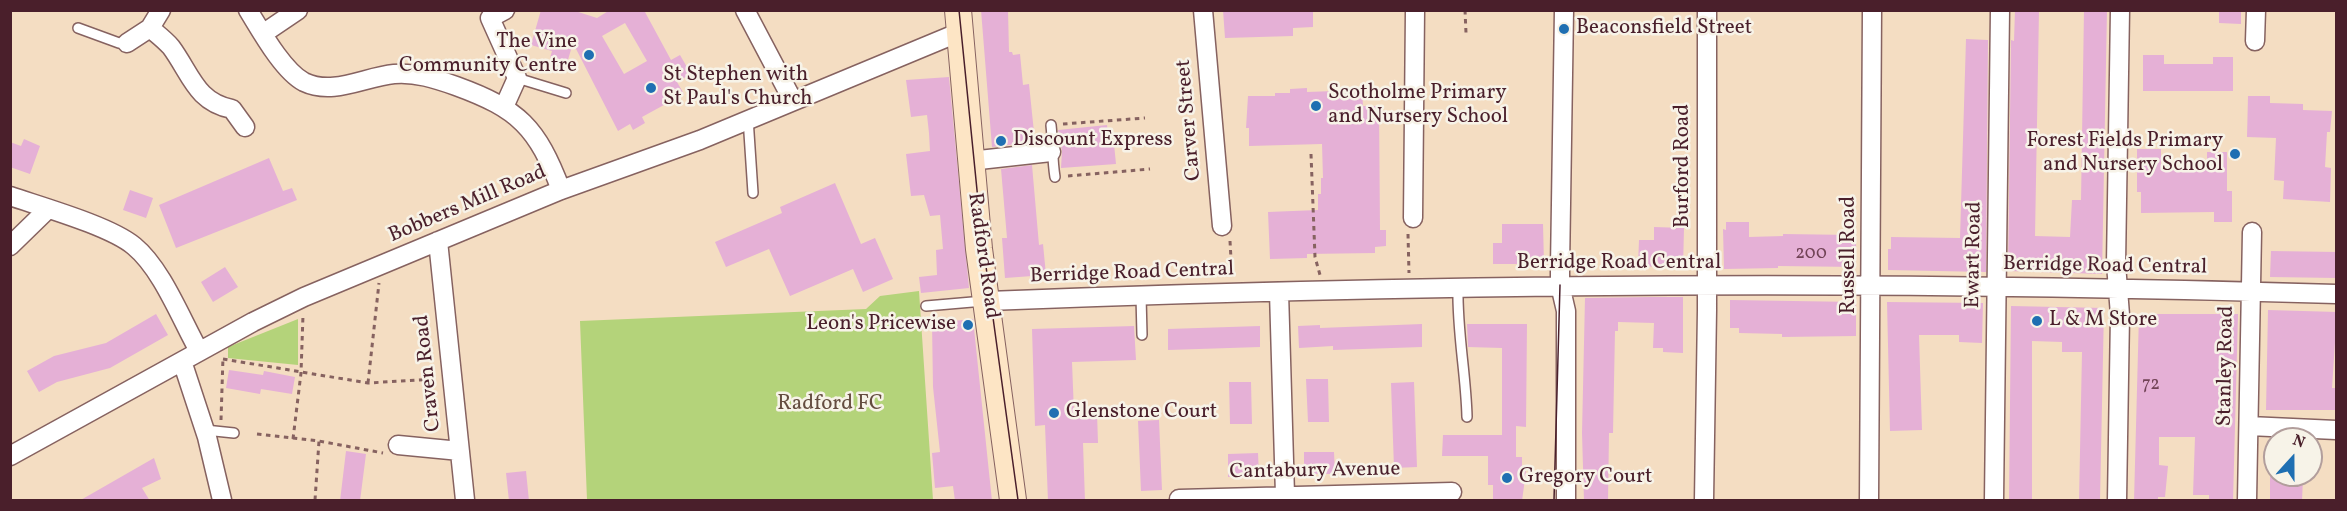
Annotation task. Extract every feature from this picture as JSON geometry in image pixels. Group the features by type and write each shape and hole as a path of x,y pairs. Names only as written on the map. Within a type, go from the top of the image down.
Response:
{"street":[{"path":"128,44 150,28 161,10"},
{"path":"248,10 288,68 302,81 315,86 327,87 393,74 414,74 441,81 504,107 518,117 537,138 561,190"},
{"path":"264,33 298,10"},
{"path":"504,10 490,18 517,78 504,107"},
{"path":"745,10 793,100"},
{"name":"Carver Street","path":"1203,10 1222,226"},
{"path":"1413,218 1415,10"},
{"path":"1564,10 1560,285 1566,311 1566,501"},
{"name":"Burford Road","path":"1704,501 1707,10"},
{"name":"Russell Road","path":"1869,501 1872,10"},
{"name":"Ewart Road","path":"1994,501 2000,10"},
{"path":"2117,501 2120,315 2118,289 2120,10"},
{"path":"2256,10 2256,42"},
{"name":"Bobbers Mill Road","path":"10,456 199,351 304,297 561,190 700,140 793,100 959,21"},
{"name":"Radford Road","path":"959,21 970,161 1013,501"},
{"path":"150,28 169,45 202,96 215,106 232,109 245,127"},
{"path":"970,161 1051,152"},
{"path":"10,196 48,209 134,245 159,276 199,351"},
{"path":"10,246 48,209"},
{"name":"Stanley Road","path":"2247,501 2252,232"},
{"name":"Craven Road","path":"438,242 465,501"},
{"name":"Berridge Road Central","path":"988,301 1560,285 1872,286 2337,294"},
{"path":"1279,292 1285,495"},
{"path":"182,361 213,431 222,501"},
{"path":"2249,426 2337,430"},
{"path":"392,449 460,451"},
{"name":"Cantabury Avenue","path":"1179,499 1452,492"}],"lane":[{"path":"78,28 118,43 128,44"},
{"path":"517,78 566,93"},
{"path":"748,118 753,192"},
{"path":"1051,125 1051,152 1055,177"},
{"path":"1458,288 1460,352 1466,386 1467,417"},
{"path":"1141,296 1142,335"},
{"path":"927,306 988,301"},
{"path":"213,431 234,433"}],"path":[{"path":"1465,10 1466,33"},
{"path":"1051,125 1145,118"},
{"path":"1311,154 1315,257 1319,265 1321,281"},
{"path":"1055,177 1150,169"},
{"path":"1410,289 1407,218 1413,218"},
{"path":"1222,226 1230,232 1233,294"},
{"path":"368,383 381,265"},
{"path":"293,439 301,373 304,297"},
{"path":"213,431 224,338"},
{"path":"223,359 368,383 452,378"},
{"path":"257,434 392,449"},
{"path":"315,501 319,441"}],"green space":[{"name":"Radford FC","path":"919,291 933,500 587,500 580,321 866,309 880,296"},
{"path":"298,319 298,365 228,358 228,347"}],"building":[{"name":"The Vine Community Centre","path":"541,10 572,10 597,18 610,10 648,10 645,12 671,60 680,55 691,74 677,82 684,94 642,117 645,123 633,130 630,124 618,131 573,43 567,63 550,58 552,51 531,45","holes":["625,23 647,61 624,74 602,36"]},
{"path":"981,10 1008,10 1009,52 1013,55 1020,54 1023,85 1029,84 1035,142 992,147"},
{"path":"1223,10 1313,10 1313,27 1293,28 1293,36 1225,38"},
{"path":"2015,10 2039,10 2035,236 2070,237 2072,200 2081,200 2084,10 2107,10 2102,274 2008,271 2011,40 2014,41"},
{"path":"2219,10 2241,10 2241,24 2219,23"},
{"path":"1966,39 1988,40 1986,272 1888,270 1888,249 1891,249 1891,237 1960,238"},
{"path":"2143,55 2164,55 2164,64 2213,64 2213,57 2233,57 2233,91 2143,91"},
{"path":"949,77 969,288 921,293 919,277 937,275 936,250 943,249 940,215 930,216 924,195 911,196 906,154 930,151 927,115 911,117 906,80"},
{"path":"1307,88 1307,92 1362,90 1363,106 1379,106 1380,230 1386,230 1386,246 1375,247 1375,253 1307,254 1307,258 1270,259 1268,212 1318,210 1318,194 1321,194 1321,178 1323,178 1322,144 1249,146 1249,128 1246,128 1248,96 1275,96 1275,93 1290,93 1290,89"},
{"path":"2248,96 2270,96 2270,103 2303,104 2303,110 2332,111 2330,132 2327,132 2325,167 2331,168 2330,202 2283,199 2284,181 2274,180 2276,138 2247,137"},
{"path":"1107,125 1109,144 1114,144 1116,164 1061,168 1062,151 1058,130"},
{"path":"24,139 40,146 30,174 10,167 10,142 21,146"},
{"path":"2137,149 2161,149 2161,166 2207,165 2207,152 2227,152 2227,191 2232,191 2232,222 2214,222 2214,212 2141,213 2141,192 2137,192"},
{"path":"269,158 283,191 292,188 297,200 176,248 159,205"},
{"path":"1032,165 1039,245 1043,244 1046,275 1005,278 1002,238 1007,238 1001,169"},
{"path":"835,183 861,244 875,238 893,279 863,292 853,269 790,296 769,249 726,267 715,242 782,213 780,207"},
{"path":"130,190 153,198 146,218 123,210"},
{"path":"1726,222 1749,222 1749,237 1783,236 1783,234 1853,235 1853,244 1856,244 1856,267 1778,266 1778,268 1724,269 1723,229 1726,230"},
{"path":"1502,224 1543,224 1544,264 1493,264 1493,243 1502,243"},
{"path":"1654,227 1684,228 1683,268 1638,266 1639,240 1654,240"},
{"path":"2271,251 2337,252 2337,278 2270,277"},
{"path":"225,267 238,287 213,302 201,282"},
{"path":"1683,297 1683,353 1663,352 1663,348 1653,348 1654,323 1618,322 1618,331 1615,331 1613,433 1609,433 1608,501 1584,501 1582,433 1585,298"},
{"path":"1730,300 1856,302 1856,336 1782,337 1782,334 1739,333 1739,328 1730,328"},
{"path":"1887,302 1983,303 1982,343 1959,342 1959,335 1919,335 1922,430 1890,431"},
{"path":"2011,306 2104,308 2100,501 2079,501 2082,352 2062,352 2062,342 2032,341 2032,501 2009,501"},
{"path":"2268,310 2337,312 2332,388 2337,388 2337,410 2266,410"},
{"path":"156,314 168,335 110,368 57,382 39,392 27,371 54,356 106,343"},
{"path":"2139,314 2238,314 2233,501 2209,501 2209,495 2193,495 2195,437 2159,437 2159,465 2168,466 2165,497 2158,497 2158,501 2134,501"},
{"path":"973,319 992,501 955,501 953,486 935,488 932,453 940,452 933,387 932,323"},
{"path":"1422,324 1422,347 1333,350 1333,346 1299,348 1298,326 1320,325 1320,328"},
{"path":"1467,324 1527,324 1526,427 1516,426 1516,457 1522,457 1522,471 1526,471 1522,501 1493,501 1493,485 1488,485 1488,456 1442,456 1443,435 1502,435 1502,348 1468,347"},
{"name":"Glenstone Court","path":"1134,326 1136,360 1072,362 1074,413 1097,413 1098,443 1083,443 1085,501 1048,501 1045,425 1035,426 1032,329"},
{"path":"1260,326 1260,347 1168,350 1168,329"},
{"path":"229,370 263,375 264,371 295,377 292,394 261,389 260,394 226,388"},
{"path":"1306,379 1328,379 1329,422 1308,422"},
{"path":"1229,382 1251,382 1252,424 1230,424"},
{"path":"1414,382 1417,467 1394,468 1391,383"},
{"path":"1159,420 1162,490 1141,491 1138,421"},
{"path":"346,451 366,454 360,501 340,501"},
{"path":"1304,452 1334,452 1335,474 1304,474"},
{"path":"1258,453 1259,476 1228,477 1228,454"},
{"path":"154,458 161,479 142,488 150,501 79,501"},
{"path":"526,471 529,501 509,501 506,473"},
{"path":"2270,487 2303,487 2302,501 2270,501"}],"tram line":[{"path":"959,10 981,230 1018,500"},
{"path":"1554,500 1560,285"}],"place":[{"name":"Beaconsfield Street","path":"1564,29"},
{"name":"The Vine Community Centre","path":"589,55"},
{"name":"St Stephen with St Paul's Church","path":"651,88"},
{"name":"Scotholme Primary and Nursery School","path":"1316,106"},
{"name":"Discount Express","path":"1001,141"},
{"name":"Forest Fields Primary and Nursery School","path":"2235,154"},
{"name":"L & M Store","path":"2037,321"},
{"name":"Leon's Pricewise","path":"968,325"},
{"name":"Glenstone Court","path":"1054,413"},
{"name":"Gregory Court","path":"1507,478"}]}
